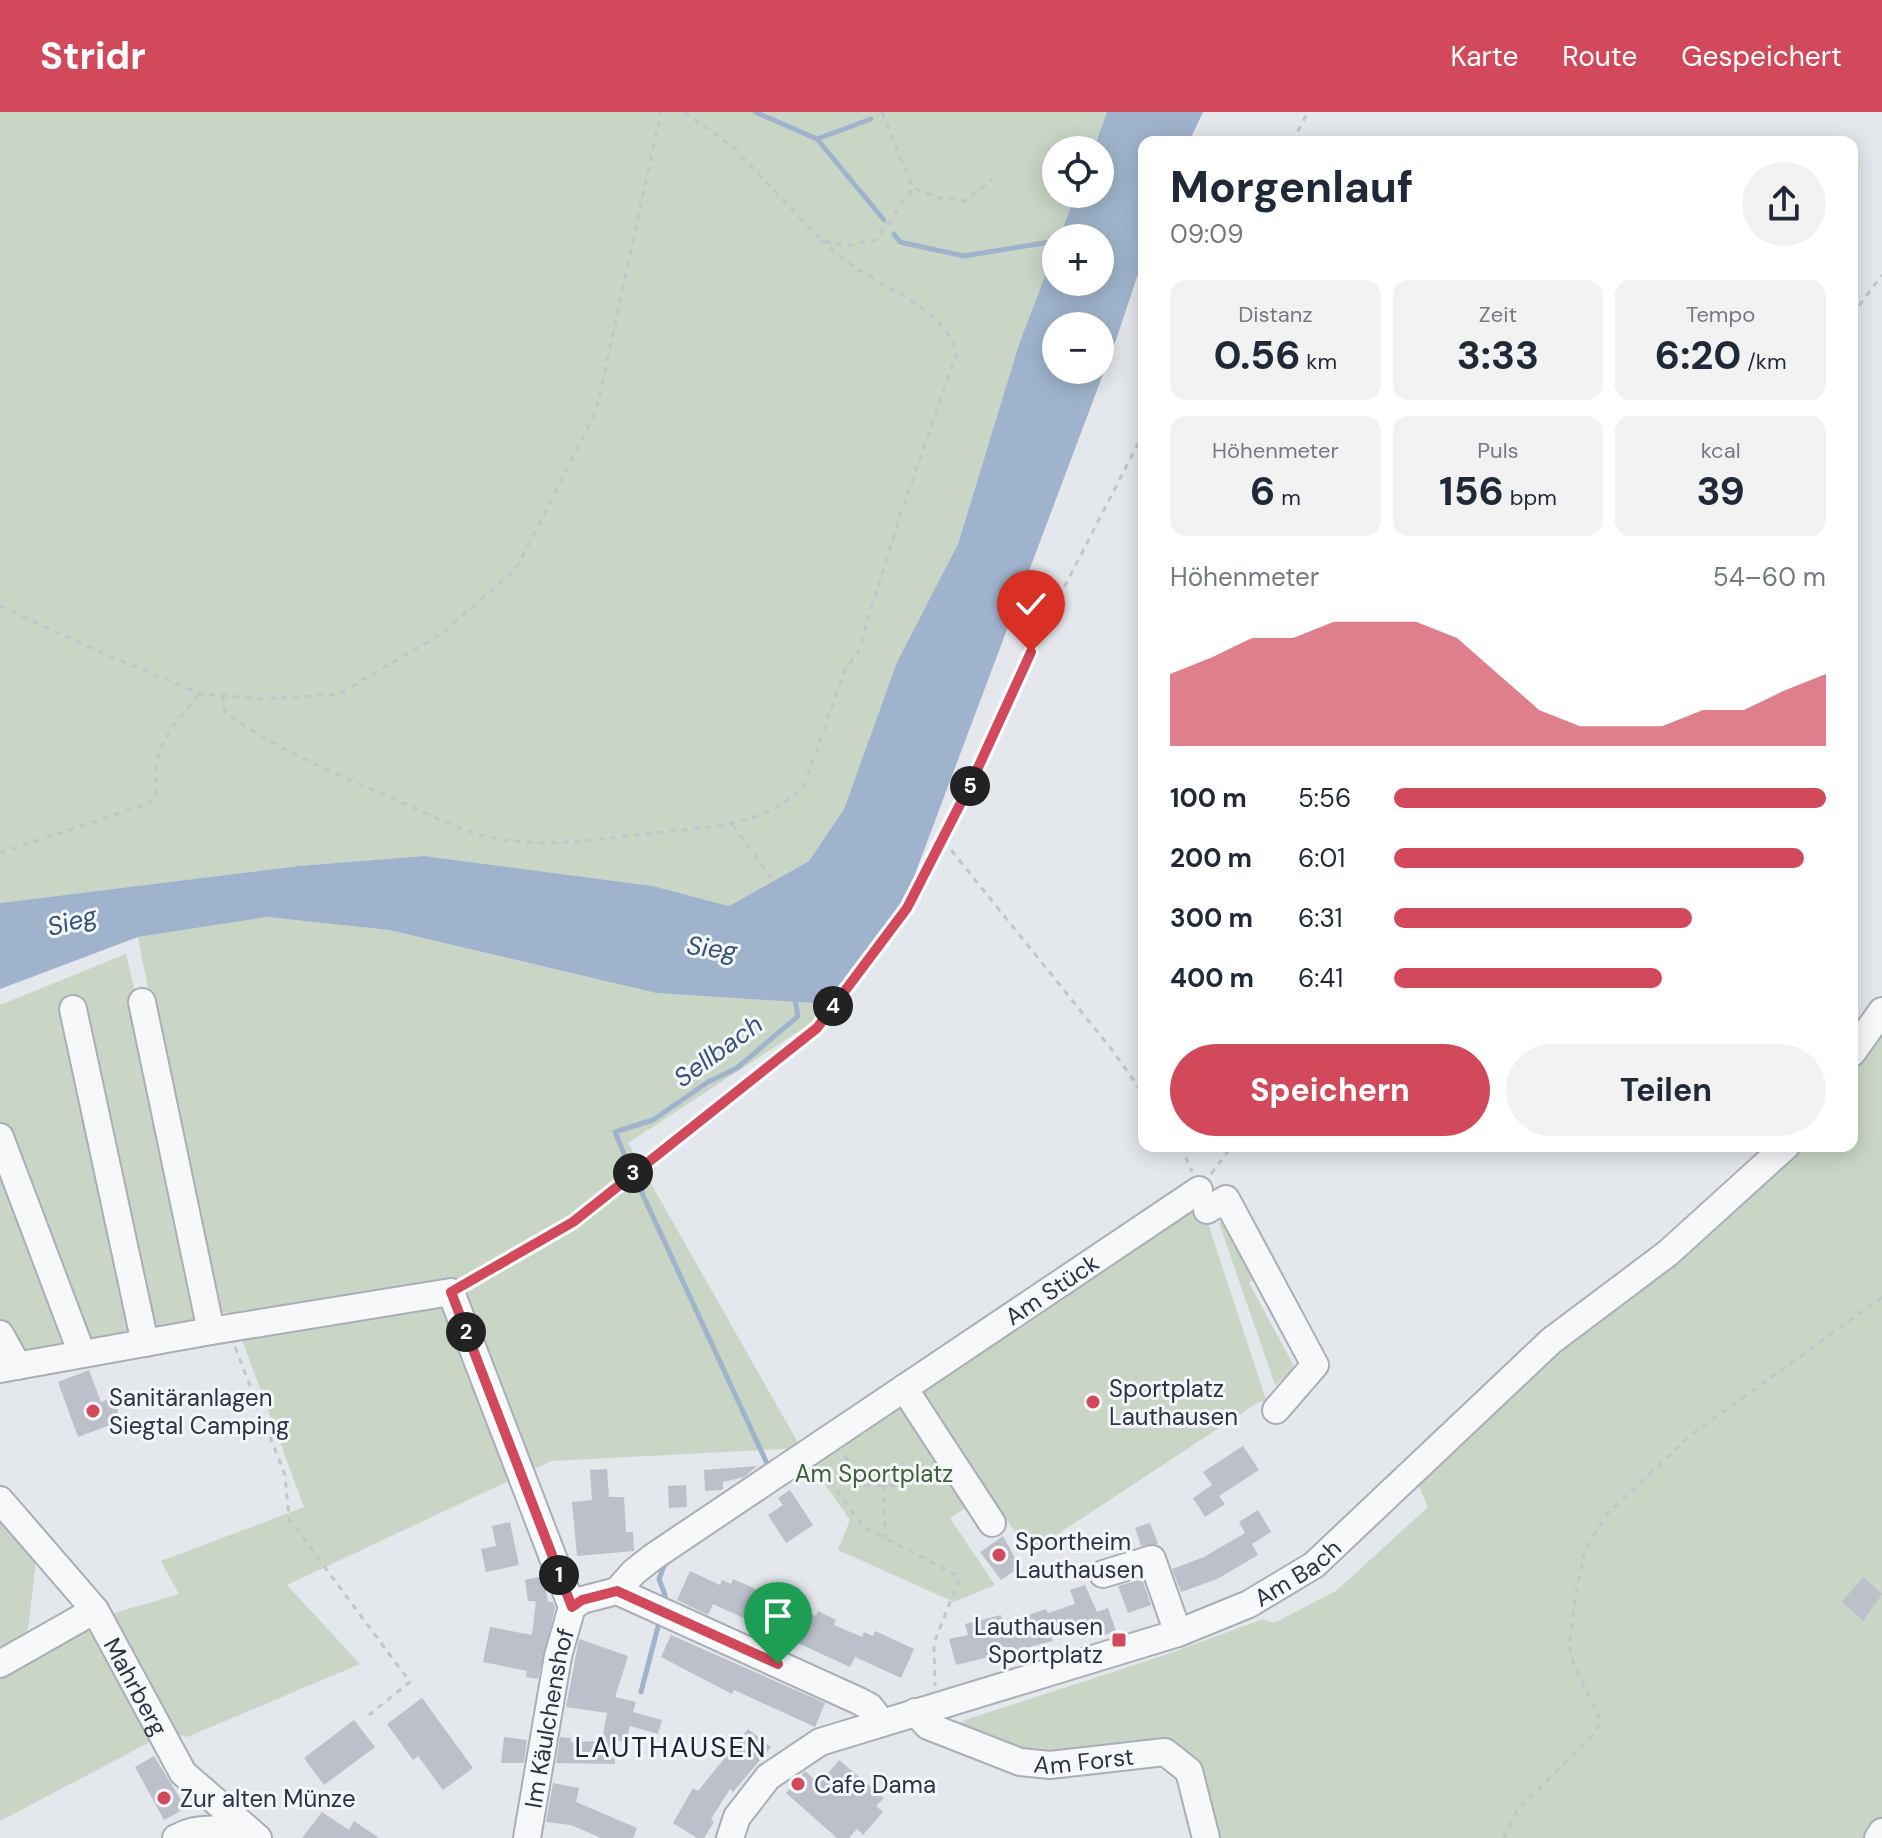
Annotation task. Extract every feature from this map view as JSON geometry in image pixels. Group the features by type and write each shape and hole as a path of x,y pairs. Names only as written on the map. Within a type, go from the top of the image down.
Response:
{"street":[{"path":"142,1002 219,1330"},
{"path":"73,1009 145,1343"},
{"path":"1858,1045 1882,1011"},
{"path":"0,1137 82,1354"},
{"name":"Am Bach","path":"730,1838 737,1817 768,1777 820,1742 1178,1633 1249,1604 1314,1565 1551,1341 1668,1253 1781,1152"},
{"path":"1203,1200 1226,1199 1315,1365 1276,1410"},
{"name":"Am Stück","path":"617,1591 653,1557 809,1451 1203,1200"},
{"path":"0,1334 9,1367 451,1292 572,1607"},
{"path":"904,1388 992,1523"},
{"path":"0,1500 95,1610"},
{"path":"1103,1574 1152,1559 1178,1633"},
{"path":"617,1591 859,1701 870,1707 882,1723"},
{"name":"Im Käulchenshof","path":"527,1838 558,1656 572,1607 582,1600 617,1591"},
{"name":"Mahrberg","path":"0,1664 95,1610 183,1773 257,1838"},
{"name":"Am Forst","path":"926,1709 928,1726 1020,1762 1050,1765 1165,1752 1189,1771 1206,1838"},
{"name":"Mahrberg","path":"176,1838 185,1833 216,1828 257,1838"},
{"path":"1878,1838 1882,1832"}],"path":[{"path":"0,606 111,657 200,693 267,699 339,694 441,634 516,569 596,412 661,112"},
{"path":"222,695 225,712 247,729 348,779 458,827 499,839 557,842 733,825 762,816 804,787 844,672 858,652 903,505 957,352 951,335 933,317 849,264 821,240 734,148 684,112"},
{"path":"882,112 913,188 939,198 964,201 993,179"},
{"path":"1295,136 1308,112"},
{"path":"821,240 844,246 876,240 913,188"},
{"path":"1858,307 1882,275"},
{"path":"451,1292 573,1222 817,1028 907,908 943,840 1031,652 1138,444"},
{"path":"0,853 150,803 157,793 153,772 163,741 200,693"},
{"path":"733,825 771,877"},
{"path":"943,840 1113,1051 1138,1086"},
{"path":"1183,1152 1203,1200"},
{"path":"1203,1200 1229,1152"},
{"path":"1504,1838 1517,1810 1596,1732 1600,1719 1573,1662 1569,1646 1585,1550 1607,1514 1691,1435 1882,1297"},
{"path":"219,1330 285,1475 289,1519 410,1682 369,1715"},
{"path":"832,1436 864,1485 896,1486"},
{"path":"809,1451 863,1527 960,1577 934,1643 926,1709"},
{"path":"884,1485 885,1538"}],"green space":[{"path":"0,112 1107,112 1098,136 1042,136 1042,208 1071,208 1064,224 1042,224 1042,284 1019,344 958,544 897,662 844,809 809,861 729,906 653,886 424,856 298,866 0,903"},
{"path":"267,917 389,930 656,993 828,1004 813,1022 628,1143 801,1448 551,1461 287,1585 360,1664 187,1737 169,1732 0,1821 0,1677 101,1617 179,1594 161,1561 304,1507 232,1313 210,1311 138,937"},
{"path":"126,954 164,1116 204,1326 0,1363 0,1005"},
{"path":"1882,1010 1882,1838 1215,1838 1170,1750 1037,1757 949,1728 1263,1619 1274,1623 1336,1591 1428,1507 1416,1479 1785,1152 1858,1152 1858,1045"},
{"name":"Sportplatz Lauthausen","path":"1193,1212 1205,1214 1266,1400 1029,1553 929,1401 925,1404 973,1503 950,1518 995,1585 954,1602 838,1550 850,1520 809,1462"},
{"path":"1225,1220 1253,1280 1249,1283 1295,1368 1275,1385 1219,1223"},
{"path":"0,1509 37,1553 26,1645 0,1658"}],"water":[{"name":"Sieg","path":"1107,112 1203,112 1192,136 1138,136 1138,274 1114,345 1114,312 1042,312 1042,384 1099,384 903,906 828,1004 656,993 389,930 267,917 138,937 0,989 0,903 298,866 424,856 653,886 729,906 809,861 844,809 897,662 958,544 1019,344 1042,284 1042,296 1114,296 1114,224 1064,224 1071,208 1114,208 1114,136 1098,136"}],"building":[{"name":"Sanitäranlagen Siegtal Camping","path":"89,1370 101,1402 113,1397 121,1421 78,1437 58,1382"},
{"path":"1243,1446 1259,1470 1219,1496 1225,1504 1205,1517 1193,1498 1212,1485 1203,1472"},
{"path":"757,1466 744,1477 723,1482 723,1490 705,1491 704,1470"},
{"path":"607,1469 609,1497 624,1497 626,1532 633,1532 634,1551 577,1556 572,1502 592,1500 590,1470"},
{"path":"686,1485 687,1507 669,1508 668,1486"},
{"path":"790,1490 813,1525 786,1543 768,1515 783,1505 778,1498"},
{"path":"1258,1510 1271,1532 1252,1544 1258,1555 1217,1579 1181,1592 1172,1569 1204,1557 1245,1533 1239,1522"},
{"path":"510,1522 519,1565 486,1572 481,1549 496,1546 492,1526"},
{"path":"1150,1523 1158,1544 1141,1546 1135,1528"},
{"name":"Sportheim Lauthausen","path":"1003,1536 1020,1567 1001,1580 980,1552"},
{"path":"690,1571 720,1585 722,1580 731,1584 733,1579 770,1595 772,1590 790,1599 788,1604 816,1616 818,1611 836,1620 834,1625 862,1637 864,1632 873,1636 875,1631 914,1649 901,1678 855,1657 850,1667 713,1604 708,1615 677,1600"},
{"path":"543,1576 548,1602 528,1601 525,1580"},
{"path":"1863,1577 1882,1594 1863,1621 1842,1602"},
{"path":"1142,1579 1151,1605 1128,1613 1118,1586"},
{"path":"1085,1585 1097,1612 1108,1608 1116,1631 1102,1636 1096,1619 1051,1635 1053,1641 956,1665 949,1639 968,1635 965,1624 1001,1615 1003,1624 1046,1609 1048,1613 1075,1604 1070,1590"},
{"path":"536,1601 553,1602 555,1608 538,1679 526,1677 527,1671 483,1662 490,1627 532,1635"},
{"path":"671,1635 825,1703 815,1727 734,1690 732,1694 661,1657"},
{"path":"579,1639 628,1656 615,1697 636,1702 633,1712 662,1720 658,1734 630,1726 626,1742 614,1740 615,1764 556,1763 560,1737 571,1738 571,1742 602,1741 607,1713 566,1707"},
{"path":"422,1698 473,1768 443,1790 418,1756 413,1760 387,1724"},
{"path":"354,1720 375,1747 324,1785 304,1758"},
{"path":"748,1729 771,1747 733,1792 730,1789 711,1819 714,1822 704,1838 697,1838 673,1823 693,1788 698,1791"},
{"path":"504,1737 527,1740 524,1763 501,1763"},
{"path":"154,1756 186,1808 164,1820 135,1767"},
{"path":"839,1760 884,1798 876,1806 883,1812 863,1835 857,1829 849,1838 837,1838 786,1793 805,1771 819,1784"},
{"path":"553,1783 579,1788 576,1802 637,1828 633,1838 601,1838 571,1825 546,1822"},
{"path":"322,1812 349,1830 354,1821 379,1838 302,1838"}],"waterway":[{"path":"755,112 817,139 871,119"},
{"path":"817,139 884,220"},
{"path":"894,234 900,242 964,256 1042,243"},
{"name":"Sellbach","path":"627,1161 615,1132 653,1120 708,1082 737,1068 798,1016 794,995"},
{"name":"Sellbach","path":"636,1180 770,1470"},
{"name":"Sellbach","path":"664,1604 665,1595 659,1579 666,1561"},
{"name":"Sellbach","path":"641,1692 660,1619"}],"place":[{"name":"Sportplatz Lauthausen","path":"1093,1402"},
{"name":"Sanitäranlagen Siegtal Camping","path":"93,1411"},
{"name":"Sportheim Lauthausen","path":"999,1555"},
{"name":"Lauthausen Sportplatz","path":"1119,1640"},
{"name":"Cafe Dama","path":"798,1784"},
{"name":"Zur alten Münze","path":"164,1798"}],"district":[{"name":"LAUTHAUSEN","path":"671,1747"}],"route":[{"path":"778,1664 617,1591 582,1600 572,1607 451,1292 573,1222 817,1028 907,908 971,783 1031,652"}],"park label":[{"name":"Am Sportplatz","path":"874,1473"}]}
